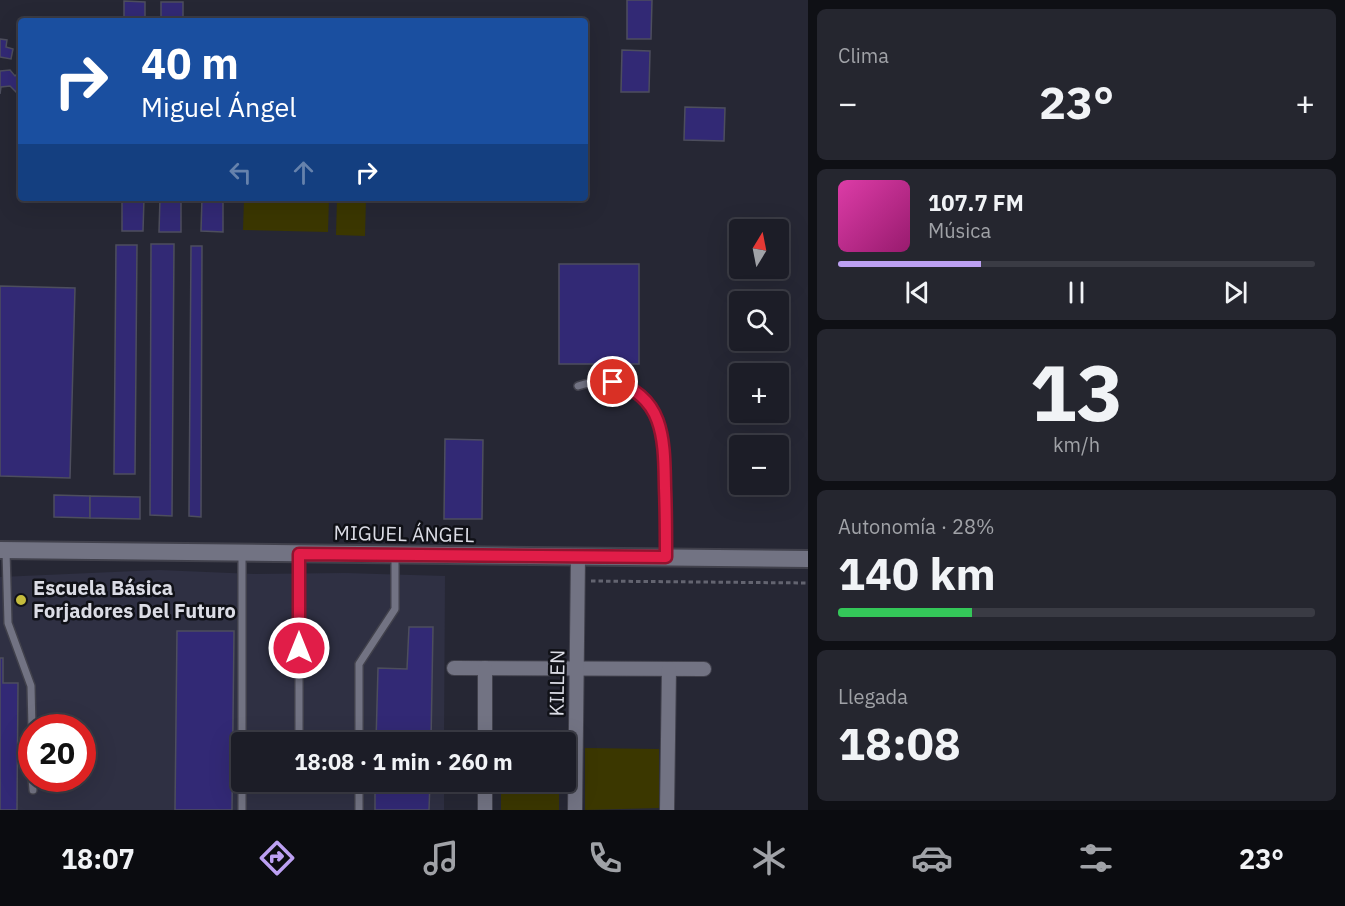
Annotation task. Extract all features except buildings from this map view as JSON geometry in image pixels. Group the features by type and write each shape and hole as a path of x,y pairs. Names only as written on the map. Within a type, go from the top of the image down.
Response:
{"street":[{"name":"MIGUEL ÁNGEL","path":"3,550 808,559"},
{"name":"KILLEN","path":"575,810 579,557"},
{"path":"453,668 704,669"},
{"path":"485,668 485,732"},
{"path":"668,810 669,669"},
{"path":"485,792 485,810"}],"lane":[{"path":"578,386 601,381 624,385 642,397 654,412 660,425 664,444 666,557"},
{"path":"3,550 8,623 31,686 32,714"},
{"path":"242,553 242,732"},
{"path":"299,554 299,732"},
{"path":"359,732 359,664 395,609 395,555"},
{"path":"242,792 242,810"},
{"path":"359,792 359,810"}],"path":[{"path":"578,581 808,583"}],"shaded area":[{"path":"244,201 329,201 328,232 243,230"},
{"path":"337,201 366,201 365,236 336,235"},
{"path":"159,570 254,574 345,573 445,576 444,732 231,732 231,792 444,792 444,810 0,810 0,577"},
{"path":"585,748 659,749 659,808 585,810"},
{"path":"501,792 559,792 559,810 501,810"}],"place":[{"name":"Escuela Básica Forjadores Del Futuro","path":"21,600"}],"route":[{"path":"299,648 299,554 666,557 664,451 660,425 649,404 642,397 624,385 613,382"}]}
